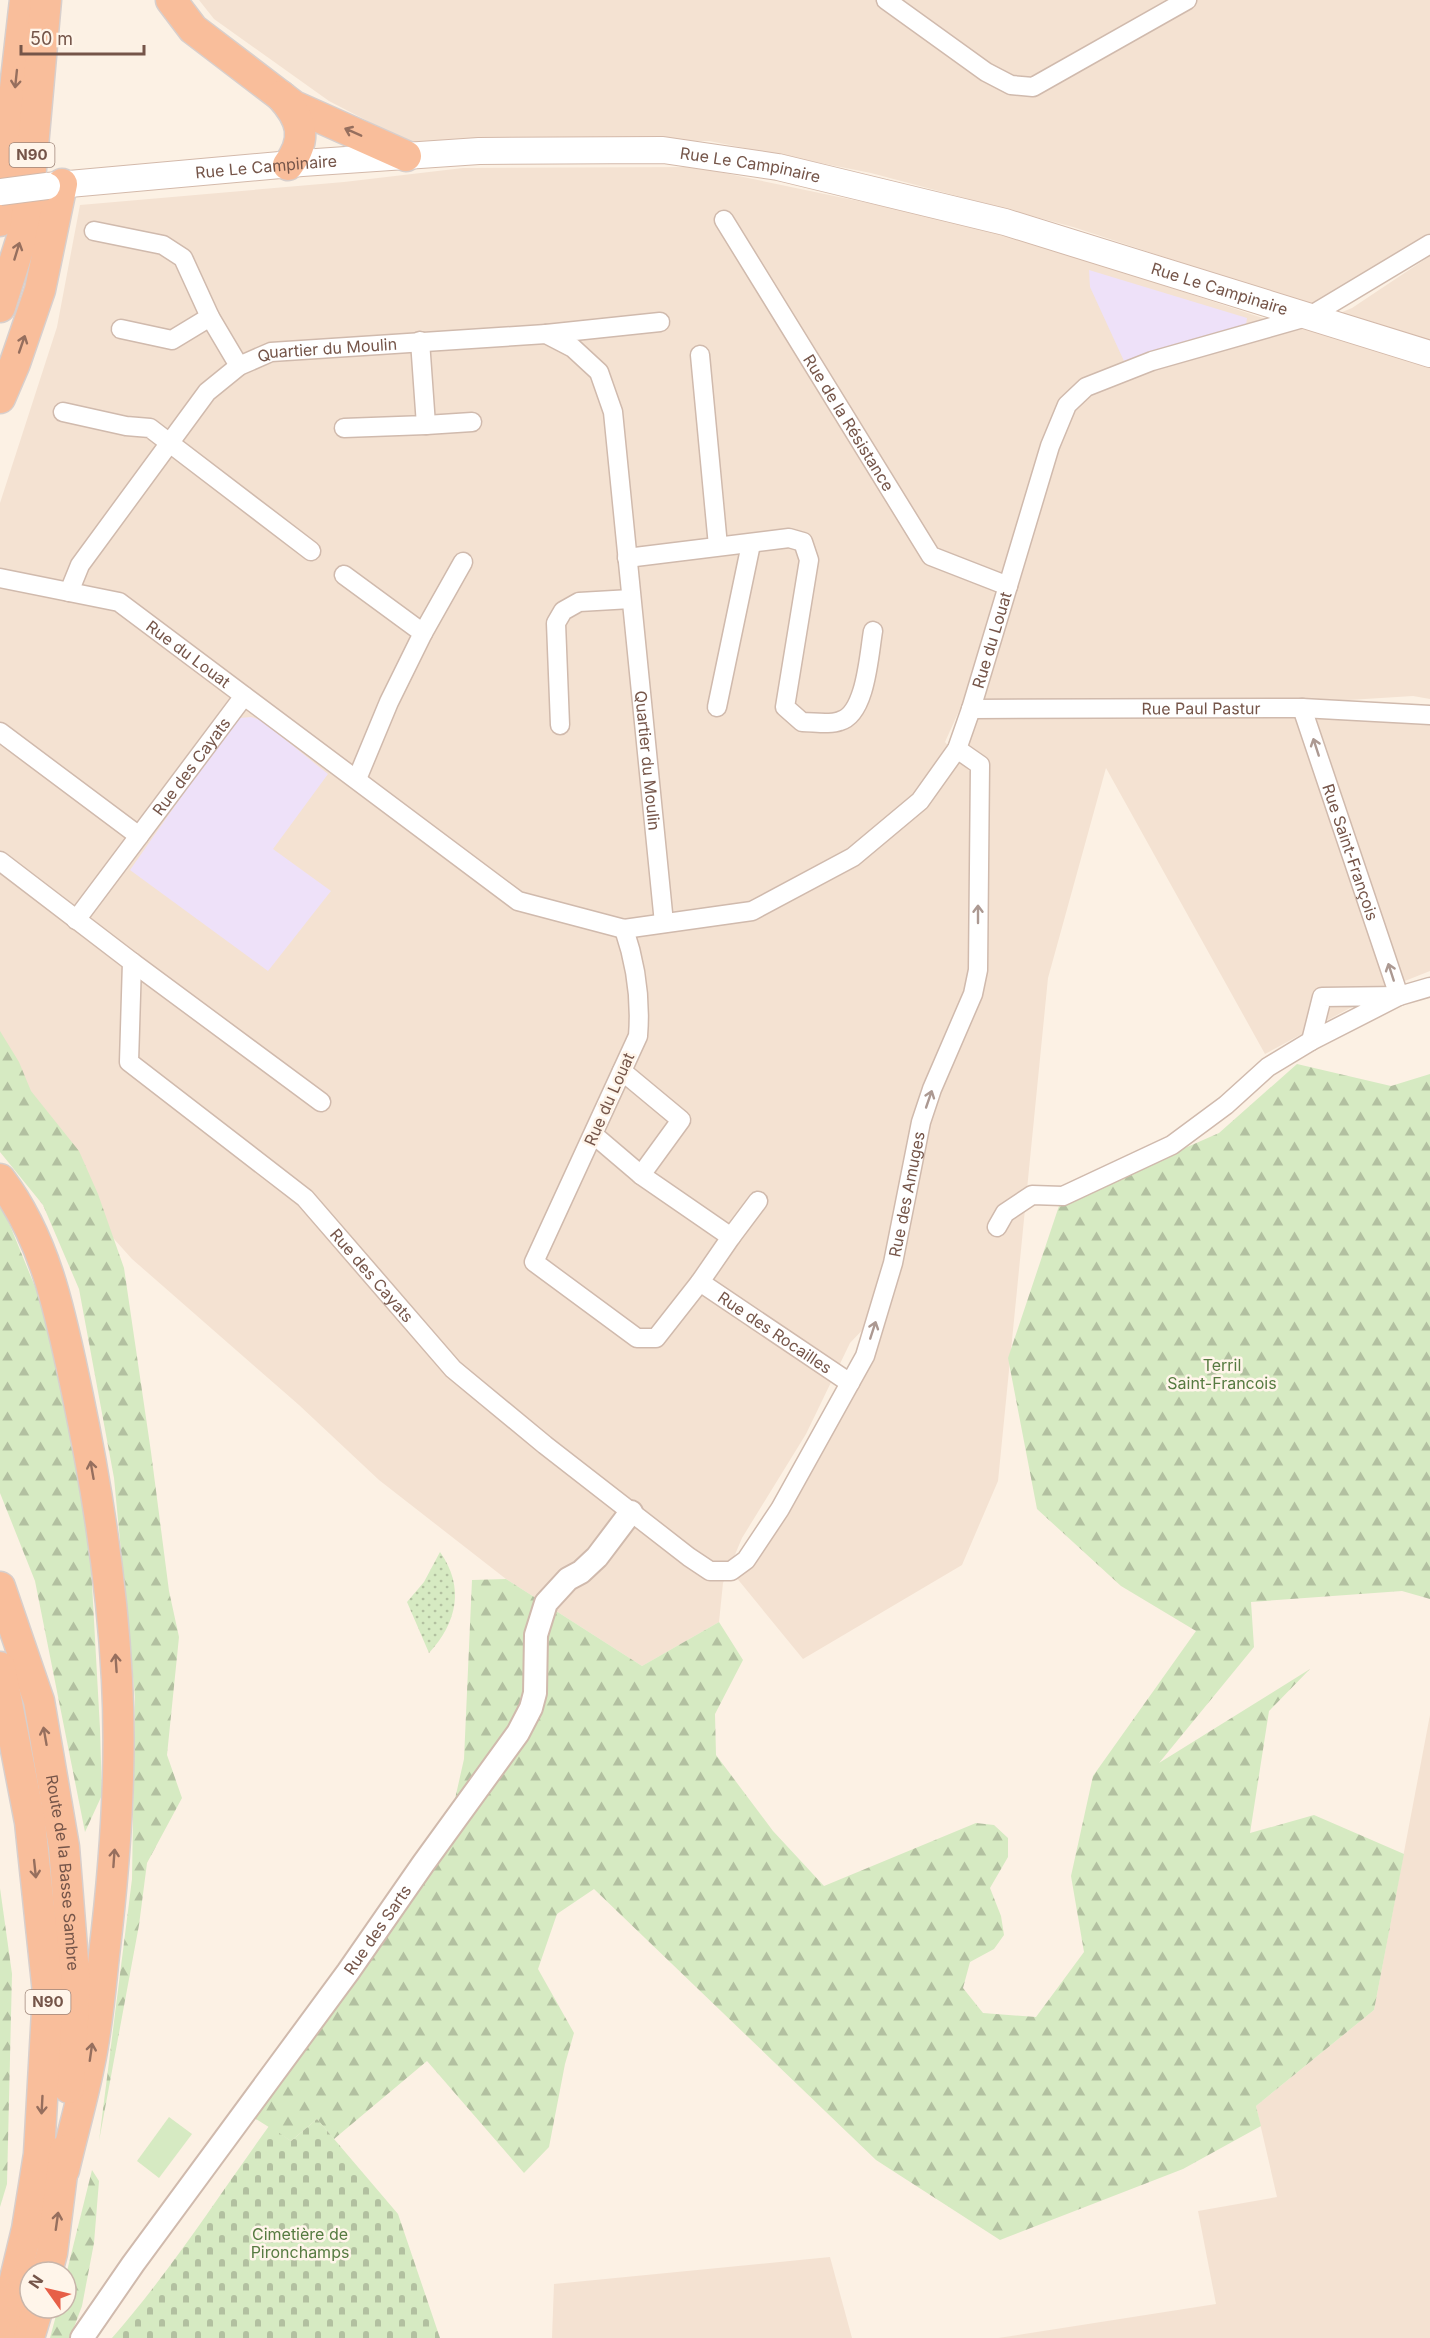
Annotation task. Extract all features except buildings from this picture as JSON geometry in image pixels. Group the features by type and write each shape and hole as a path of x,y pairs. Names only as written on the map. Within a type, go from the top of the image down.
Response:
{"highway":[{"name":"N90","path":"0,221 25,0"},
{"name":"N90","path":"0,307 26,225 46,0"},
{"path":"171,0 193,29 294,106 406,156"},
{"path":"280,95 294,110 300,130 299,149 288,165"},
{"path":"0,398 15,363 40,290 54,185"},
{"path":"0,1179 20,1207 36,1239 52,1283 63,1324 101,1522 117,1681 117,1787 114,1860 107,1927 90,2065 64,2170"},
{"name":"Route de la Basse Sambre","path":"0,1587 39,1701 64,1847 75,1986 64,2170 52,2260"},
{"name":"Route de la Basse Sambre","path":"0,1666 30,1822 48,1993 39,2154 16,2313 1,2338"},
{"path":"0,1735 30,1822"},
{"name":"Route de la Basse Sambre","path":"16,2313 29,2338"},
{"path":"42,2338 47,2320"}],"main road":[{"name":"Rue Le Campinaire","path":"0,192 54,185 479,151 650,149 778,167 1005,222 1430,354"}],"street":[{"path":"886,0 986,72 1011,85 1033,87 1187,0"},
{"name":"Rue de la Résistance","path":"724,220 931,556 1008,586"},
{"name":"Quartier du Moulin","path":"94,231 163,245 183,258 210,317 239,366"},
{"name":"Rue du Louat","path":"0,578 119,603 518,901 624,929 752,911 853,857 920,801 957,749 1050,446 1067,405 1086,387 1152,362 1310,316 1430,244"},
{"path":"121,329 172,340 210,317"},
{"name":"Quartier du Moulin","path":"69,592 80,565 168,442 207,392 239,366 271,352 546,334 660,322"},
{"name":"Quartier du Moulin","path":"546,334 573,348 599,372 614,412 664,923"},
{"name":"Quartier du Moulin","path":"420,341 426,424"},
{"path":"700,355 718,546"},
{"path":"63,412 126,426 150,428 311,551"},
{"path":"344,428 472,422"},
{"path":"627,558 789,538 803,542 809,560 785,707 802,722 841,721 851,713 860,701 873,631"},
{"path":"717,707 751,544"},
{"path":"357,779 389,702 423,633 463,562"},
{"path":"344,575 423,633"},
{"path":"560,725 556,623 563,611 579,602 631,600"},
{"name":"Rue des Cayats","path":"76,920 244,696"},
{"name":"Rue Paul Pastur","path":"971,709 1302,708 1430,715"},
{"name":"Rue Saint-François","path":"1302,708 1399,996"},
{"path":"0,732 139,836"},
{"name":"Rue des Amuges","path":"689,1557 710,1571 731,1571 746,1560 780,1509 865,1356 893,1263 921,1122 932,1089 973,994 978,970 980,765 957,749"},
{"path":"0,861 321,1102"},
{"name":"Rue du Louat","path":"534,1262 638,1036 640,1010 634,958 624,929"},
{"name":"Rue des Cayats","path":"132,962 129,1062 305,1197 453,1369 544,1445 689,1557"},
{"path":"997,1227 1005,1213 1032,1195 1063,1196 1172,1145 1226,1105 1268,1067 1311,1041 1399,996 1430,987"},
{"path":"1311,1041 1322,997 1399,996"},
{"path":"622,1071 687,1124 641,1175"},
{"path":"594,1135 641,1175 731,1237"},
{"name":"Rue des Rocailles","path":"534,1262 637,1338 656,1338 700,1282 758,1201"},
{"name":"Rue des Rocailles","path":"700,1282 850,1383"},
{"name":"Rue des Sarts","path":"82,2338 139,2255 348,1972 518,1733 531,1708 535,1693 536,1635 546,1603 562,1584 597,1557 631,1512"}],"shaded area":[{"path":"199,0 1430,0 1430,233 1316,307 1073,227 871,173 709,141 408,142 329,101 214,19"},
{"path":"695,167 993,229 1299,330 1352,308 1430,256 1430,699 1413,696 1301,703 1168,705 1041,700 964,700 945,742 976,779 974,972 870,1322 850,1343 806,1434 742,1538 723,1583 719,1622 642,1666 506,1579 379,1480 299,1405 132,1259 0,1112 0,503 57,327 80,205 344,182 463,168"},
{"path":"1089,270 1247,318 1246,325 1124,361 1090,287"},
{"path":"1302,708 1430,725 1430,971 1387,988 1265,1054 1106,768 1048,978 998,1481 962,1565 803,1659 731,1571 764,1533 875,1326 908,1183 975,973 980,765 957,749 971,709"},
{"path":"251,717 261,720 328,774 273,849 331,891 268,971 130,870 228,730 240,718"},
{"path":"1430,1715 1430,2338 998,2338 1216,2304 1198,2211 1277,2197 1256,2106 1374,2010"},
{"path":"830,2257 852,2338 552,2338 554,2284"}],"green space":[{"path":"0,1031 19,1062 31,1091 79,1151 98,1194 124,1268 169,1591 179,1637 167,1755 182,1798 147,1863 139,1925 99,2141 132,1879 135,1697 114,1478 79,1289 43,1205 0,1152"},
{"name":"Terril Saint-Francois","path":"1297,1064 1391,1086 1430,1074 1430,1599 1402,1591 1251,1602 1254,1647 1159,1763 1310,1669 1269,1711 1250,1833 1314,1815 1404,1854 1374,2010 1256,2106 1261,2126 1183,2169 1000,2240 876,2160 594,1889 557,1914 538,1969 574,2033 565,2064 549,2147 524,2173 427,2061 334,2139 317,2119 291,2141 253,2117 444,1848 464,1759 472,1580 506,1579 642,1666 719,1622 743,1660 715,1714 716,1755 773,1831 824,1886 976,1823 994,1825 1008,1838 1008,1857 990,1888 1001,1916 1004,1935 994,1949 970,1962 963,1988 983,2013 1036,2017 1084,1952 1071,1876 1093,1776 1196,1631 1121,1586 1037,1509 1008,1358 1060,1203 1219,1133"},
{"path":"0,1201 47,1316 89,1530 102,1795 85,1832 35,1581 0,1493"},
{"path":"440,1552 453,1578 454,1604 446,1629 429,1653 407,1602 424,1582"},
{"path":"0,1888 12,1974 7,2184 0,2207"},
{"path":"169,2117 192,2134 159,2178 137,2161"},
{"name":"Cimetière de Pironchamps","path":"317,2119 398,2214 440,2338 112,2338 173,2261 269,2126 291,2141"},
{"path":"92,2170 99,2181 94,2243 78,2317 78,2260 70,2260"},
{"path":"55,2320 77,2320 70,2338 50,2338"}]}
